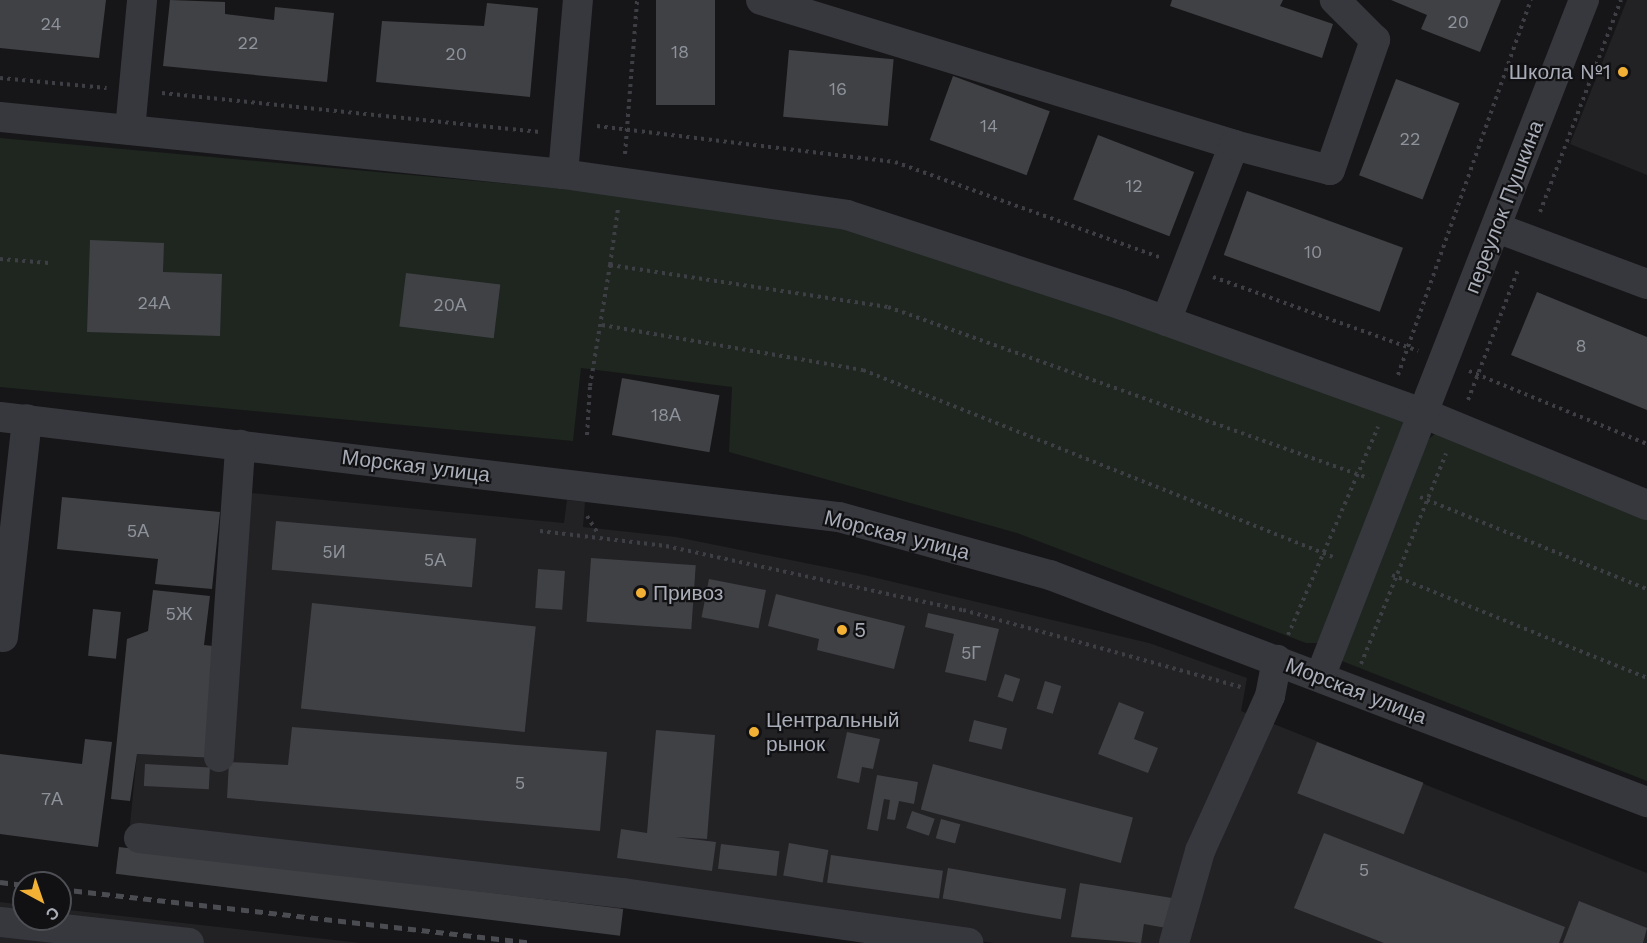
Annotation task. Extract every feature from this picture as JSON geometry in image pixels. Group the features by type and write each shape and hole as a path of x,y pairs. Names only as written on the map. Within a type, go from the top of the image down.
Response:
{"street":[{"path":"130,130 142,0"},
{"path":"563,174 578,0"},
{"path":"761,0 1234,145 1330,170 1375,40 1335,0"},
{"name":"переулок Пушкина","path":"1320,677 1425,414 1584,0"},
{"path":"0,117 563,174 847,215 1166,321 1425,414 1647,505"},
{"path":"1166,321 1234,145"},
{"path":"1497,228 1647,284"},
{"path":"3,637 13,418"},
{"name":"Морская улица","path":"13,418 838,517 1050,575 1647,802"},
{"path":"219,757 240,445"},
{"path":"1174,943 1200,851 1270,696 1276,660"},
{"path":"139,838 623,893 968,943"},
{"path":"0,922 189,943"}],"path":[{"path":"587,435 590,386 603,325 622,183 637,0"},
{"path":"1276,660 1389,401 1531,0"},
{"path":"1351,689 1457,427 1621,0"},
{"path":"0,259 49,263"},
{"path":"610,265 888,307 1396,488 1647,589"},
{"path":"603,325 863,370 1323,554 1396,576 1647,678"},
{"path":"540,531 666,546 963,610 1270,696"}],"shaded area":[{"name":"Школа №1","path":"1627,0 1647,0 1647,175 1570,144"},
{"path":"0,138 856,215 1405,416 1404,426 1325,636 1317,643 1306,643 1017,533 729,452 732,387 581,368 573,441 0,387"},
{"path":"1438,432 1647,514 1647,781 1342,661 1340,651 1428,439"},
{"name":"Центральный рынок","path":"240,492 564,523 567,500 585,502 583,527 676,537 860,574 1149,643 1247,678 1241,711 1647,873 1647,943 994,943 623,893 616,934 125,875 137,754 213,758"},
{"path":"0,902 12,904 12,931 72,931 72,910 361,943 0,943"}],"building":[{"path":"0,0 106,0 99,58 0,48"},
{"path":"170,0 225,2 225,14 274,20 275,7 334,13 327,82 163,66"},
{"path":"656,0 715,0 715,105 656,105"},
{"path":"1172,0 1283,0 1280,6 1333,24 1322,58 1170,6"},
{"path":"1391,0 1501,0 1480,52 1421,29 1427,15"},
{"path":"487,3 538,8 530,97 376,82 382,21 484,26"},
{"path":"789,50 894,59 888,126 783,117"},
{"path":"953,76 1050,111 1027,175 930,140"},
{"path":"1396,79 1459,103 1423,200 1359,175"},
{"path":"1098,135 1194,172 1169,236 1073,199"},
{"path":"1247,191 1403,248 1380,312 1224,255"},
{"path":"90,240 164,243 163,272 222,274 220,336 87,332"},
{"path":"406,273 500,285 494,338 399,327"},
{"path":"1537,292 1647,337 1647,410 1511,355"},
{"path":"622,378 719,395 709,452 612,435"},
{"path":"62,497 220,512 212,589 155,584 158,559 57,549"},
{"path":"276,521 476,539 472,587 272,570"},
{"name":"Привоз","path":"591,558 696,565 691,629 587,622"},
{"path":"538,569 565,571 562,610 535,608"},
{"path":"709,579 766,590 758,628 702,617"},
{"path":"153,590 210,596 204,645 222,647 214,758 137,754 130,801 111,799 127,639 148,631"},
{"path":"776,594 905,626 894,669 817,650 819,639 768,626"},
{"path":"312,603 536,627 525,732 301,708"},
{"path":"93,609 121,612 116,659 88,656"},
{"path":"928,613 999,629 986,681 945,672 954,634 925,627"},
{"path":"1005,674 1020,679 1013,702 998,697"},
{"path":"1045,681 1061,686 1053,714 1037,709"},
{"path":"1119,702 1144,712 1134,739 1158,748 1148,773 1098,754"},
{"path":"974,720 1007,728 1002,750 969,741"},
{"path":"292,727 607,752 600,831 227,798 229,762 288,765"},
{"path":"656,730 715,735 707,839 675,837 716,842 712,871 617,858 621,829 647,833"},
{"path":"847,732 880,739 873,769 862,767 859,783 837,778"},
{"path":"85,739 112,742 98,847 0,834 0,754 82,764"},
{"path":"1317,742 1423,783 1404,834 1297,793"},
{"path":"145,764 210,767 209,789 144,786"},
{"path":"933,764 1133,818 1121,863 921,809"},
{"path":"877,775 918,782 914,804 899,801 895,820 887,819 890,800 884,799 878,831 867,829"},
{"path":"912,811 935,819 929,836 906,828"},
{"path":"941,819 960,824 955,843 936,838"},
{"path":"1324,833 1565,927 1559,943 1384,943 1294,908"},
{"path":"789,843 828,850 823,882 783,875"},
{"path":"721,844 780,851 777,876 718,869"},
{"path":"119,847 623,909 620,936 116,874"},
{"path":"831,855 943,871 939,898 827,883"},
{"path":"948,868 1066,889 1061,919 943,899"},
{"path":"1080,883 1178,899 1172,929 1144,924 1141,943 1071,937"},
{"path":"1579,901 1647,928 1643,943 1563,943"}],"railway":[{"path":"0,882 12,884"},
{"path":"72,890 531,943"}],"place":[{"name":"Школа №1","path":"1623,72"},
{"name":"Привоз","path":"641,593"},
{"name":"5","path":"842,630"},
{"name":"Центральный рынок","path":"754,732"}]}
